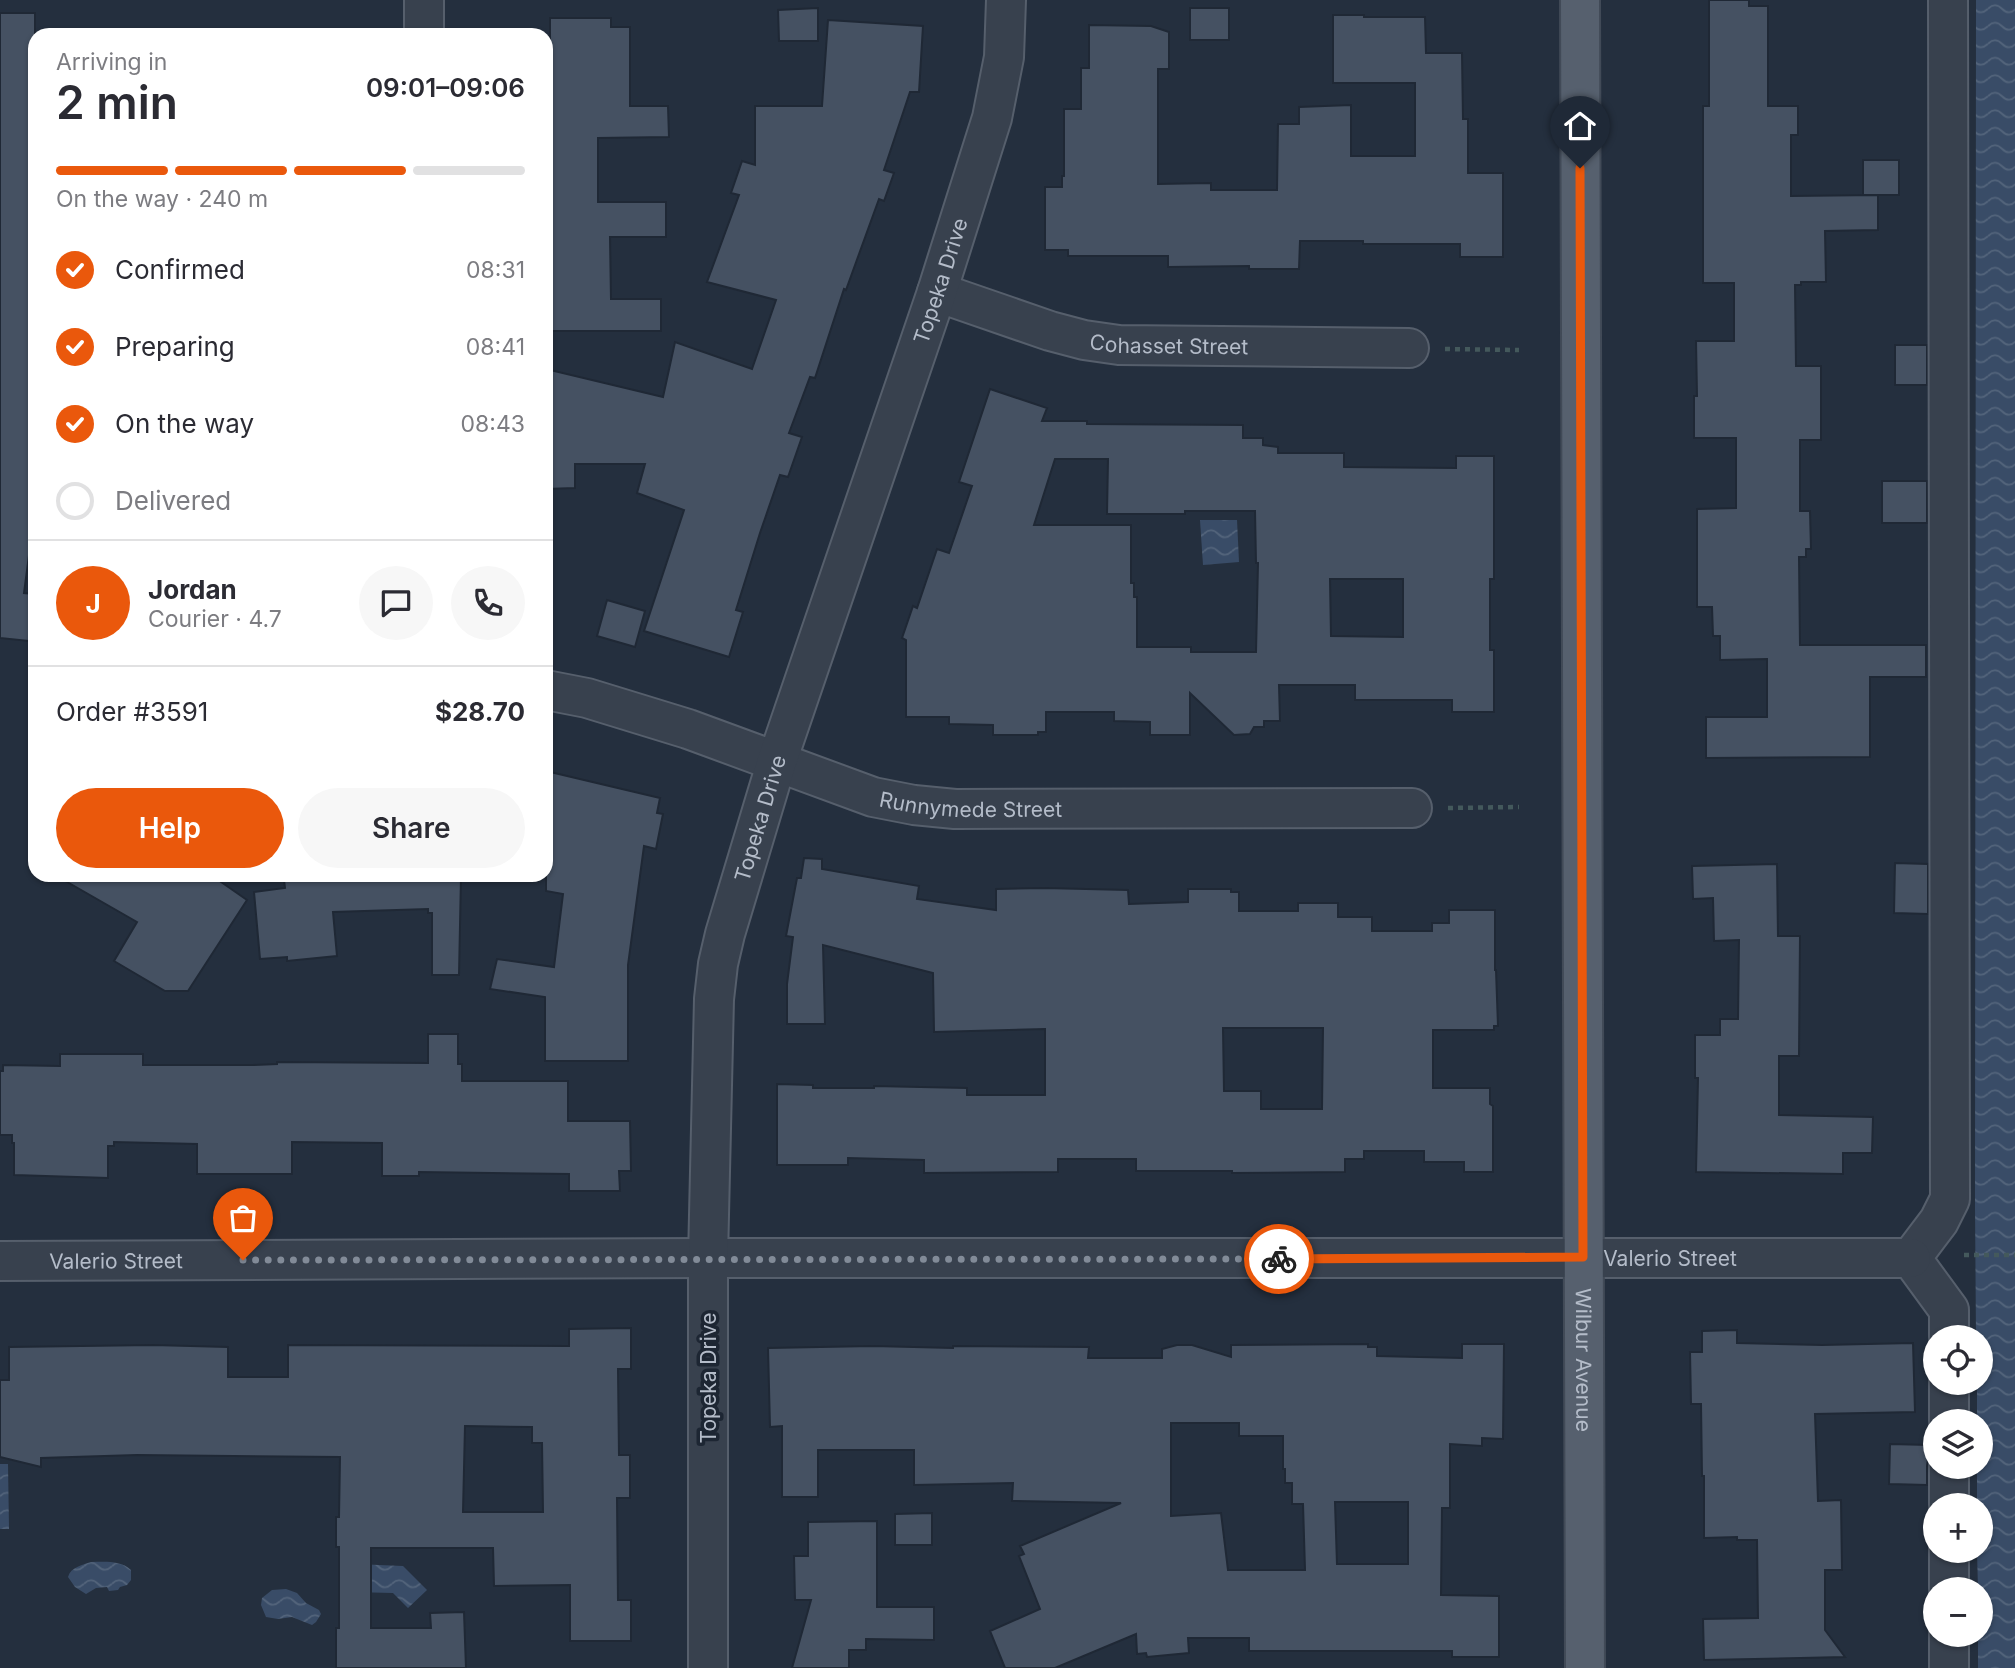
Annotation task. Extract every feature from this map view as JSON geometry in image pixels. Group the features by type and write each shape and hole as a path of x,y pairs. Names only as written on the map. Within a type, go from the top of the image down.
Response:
{"main road":[{"name":"Wilbur Avenue","path":"1580,0 1585,1668"}],"street":[{"path":"424,0 424,28"},
{"name":"Topeka Drive","path":"708,1668 708,1258 714,999 718,964 777,761 937,292 992,118 1004,57 1006,0"},
{"path":"1948,0 1950,1199 1939,1221 1911,1258 1949,1310 1949,1325"},
{"name":"Cohasset Street","path":"937,292 1050,331 1119,345 1409,348"},
{"name":"Runnymede Street","path":"553,691 587,698 688,729 873,797 914,806 955,809 1412,808"},
{"name":"Valerio Street","path":"0,1261 1911,1258"},
{"path":"1949,1647 1949,1668"}],"path":[{"path":"1409,348 1519,350"},
{"path":"1412,808 1519,807"},
{"path":"1959,1255 2015,1255"}],"water":[{"path":"1976,0 2015,0 2015,1668 1978,1668 1978,1647 1993,1647 1993,1577 1978,1577 1977,1563 1993,1563 1993,1493 1977,1493 1977,1479 1993,1479 1993,1409 1977,1409 1977,1395 1993,1395 1993,1325 1976,1325"},
{"path":"1200,520 1237,520 1239,562 1203,565"},
{"path":"0,1464 8,1464 9,1529 0,1529"},
{"path":"91,1562 122,1565 131,1570 131,1580 118,1590 96,1588 86,1594 75,1587 68,1577 74,1569"},
{"path":"355,1564 403,1566 427,1590 408,1608 393,1593 354,1592"},
{"path":"286,1589 297,1593 306,1603 319,1610 321,1614 316,1622 312,1625 292,1617 266,1617 261,1605 262,1598 272,1590"}],"building":[{"path":"1709,0 1749,0 1749,6 1768,6 1768,106 1798,106 1798,135 1791,135 1791,196 1878,195 1878,230 1825,231 1826,282 1801,282 1801,285 1795,285 1796,366 1821,366 1821,440 1800,440 1800,511 1810,511 1811,549 1806,549 1806,557 1799,557 1800,645 1926,645 1926,677 1870,677 1870,757 1706,758 1706,717 1767,717 1767,659 1720,660 1720,636 1713,636 1712,607 1697,607 1697,509 1736,508 1736,438 1694,438 1694,396 1697,396 1696,341 1734,341 1734,283 1703,283 1703,106 1709,106"},
{"path":"818,8 818,41 779,41 778,10"},
{"path":"1190,8 1229,8 1229,40 1190,40"},
{"path":"0,13 35,13 35,28 28,28 28,563 24,593 28,593 28,641 0,638"},
{"path":"1333,15 1425,17 1426,53 1462,53 1463,119 1468,119 1468,173 1503,173 1503,257 1460,257 1460,244 1300,241 1299,269 1249,269 1249,266 1168,267 1168,256 1068,256 1068,250 1045,250 1045,187 1062,187 1064,109 1081,109 1081,68 1089,68 1089,25 1151,26 1169,32 1169,69 1158,69 1158,184 1211,183 1211,190 1277,190 1278,124 1299,124 1299,107 1351,105 1351,156 1415,156 1415,83 1333,83"},
{"path":"550,18 611,18 611,27 630,27 630,106 668,106 669,137 598,138 598,202 666,202 666,237 610,237 611,299 661,299 661,331 553,331 553,28 550,28"},
{"path":"828,20 923,26 919,92 910,92 884,170 894,173 884,201 879,199 846,290 844,289 815,378 810,377 789,433 802,437 788,477 780,475 760,533 736,610 743,612 729,657 644,631 684,510 637,493 645,464 575,464 575,488 553,489 553,371 663,397 675,342 752,369 776,300 707,282 739,195 731,193 742,161 755,165 755,106 822,106"},
{"path":"1863,160 1899,160 1899,195 1863,195"},
{"path":"1895,345 1927,345 1927,385 1895,385"},
{"path":"990,389 1047,408 1042,421 1087,421 1087,424 1243,425 1243,438 1263,438 1263,445 1278,447 1278,453 1344,453 1344,467 1456,468 1456,456 1494,456 1494,579 1490,579 1490,650 1494,650 1494,712 1452,712 1452,700 1355,700 1355,685 1279,685 1280,721 1264,721 1264,727 1254,727 1250,734 1234,735 1190,693 1190,735 1150,735 1150,722 1114,721 1114,712 1046,712 1046,732 1038,732 1038,735 993,735 993,725 949,724 949,717 906,717 906,640 902,638 913,606 917,608 937,549 949,553 972,486 959,482","holes":["1055,459 1108,459 1107,514 1255,511 1258,563 1256,652 1191,652 1191,647 1137,647 1137,597 1134,597 1134,583 1131,583 1131,525 1034,525","1330,579 1403,579 1403,637 1331,636"]},
{"path":"1882,481 1927,481 1927,523 1882,523"},
{"path":"607,600 645,611 635,647 597,636"},
{"path":"553,773 660,798 657,813 663,814 656,849 644,846 628,965 628,1061 545,1061 545,997 490,989 497,959 554,967 563,894 546,891 546,882 553,882"},
{"path":"804,858 822,859 822,869 919,886 917,899 996,910 996,889 1128,890 1129,904 1188,902 1188,889 1231,889 1231,892 1239,892 1239,911 1298,911 1298,903 1338,903 1338,917 1372,917 1372,931 1432,931 1432,923 1449,923 1449,910 1495,910 1498,1026 1494,1026 1494,1030 1433,1030 1433,1088 1490,1088 1490,1104 1493,1106 1493,1172 1464,1172 1464,1162 1424,1162 1424,1151 1364,1151 1364,1159 1345,1159 1345,1172 1136,1171 1136,1159 1058,1159 1058,1172 924,1173 924,1160 848,1158 848,1165 777,1165 777,1084 813,1085 813,1088 967,1088 967,1095 1045,1095 1045,1029 934,1032 933,973 823,945 825,1024 787,1024 787,984 793,937 786,936 797,878 801,878","holes":["1223,1028 1323,1028 1322,1109 1261,1109 1261,1091 1224,1091"]},
{"path":"1895,863 1928,864 1928,914 1894,913"},
{"path":"1777,864 1778,936 1800,936 1799,1056 1779,1056 1779,1115 1873,1117 1872,1153 1843,1153 1843,1174 1696,1172 1698,1078 1695,1078 1695,1035 1720,1035 1720,1019 1738,1019 1739,940 1714,941 1713,898 1693,899 1692,866"},
{"path":"67,882 221,882 247,900 188,991 165,991 114,961 137,922"},
{"path":"284,882 461,882 459,975 432,975 432,913 428,913 428,909 333,912 337,956 287,961 287,957 260,959 254,892 285,888"},
{"path":"428,1034 458,1034 458,1064 462,1064 462,1081 568,1081 568,1121 630,1121 631,1171 619,1171 620,1191 569,1191 569,1174 419,1172 419,1176 382,1176 382,1143 292,1142 292,1174 197,1174 197,1144 114,1142 114,1146 108,1146 108,1178 14,1175 12,1135 0,1135 0,1071 3,1071 3,1065 60,1066 60,1054 143,1054 143,1065 428,1063"},
{"path":"631,1328 631,1369 618,1369 619,1455 630,1455 630,1498 617,1498 618,1600 631,1600 631,1641 570,1641 570,1585 494,1586 493,1548 371,1548 371,1628 431,1628 430,1613 464,1612 466,1668 336,1668 339,1547 336,1547 336,1517 339,1517 340,1457 137,1455 41,1458 41,1467 0,1457 0,1380 9,1380 9,1347 228,1347 228,1377 288,1377 288,1345 569,1346 569,1329","holes":["465,1426 532,1427 532,1443 542,1443 543,1512 463,1512"]},
{"path":"1737,1330 1737,1343 1913,1343 1915,1412 1815,1414 1818,1501 1841,1500 1842,1570 1825,1570 1825,1630 1845,1657 1704,1660 1703,1619 1758,1618 1757,1540 1737,1540 1737,1537 1704,1538 1701,1404 1691,1404 1690,1352 1702,1352 1702,1331"},
{"path":"1368,1344 1368,1347 1377,1347 1377,1356 1462,1358 1462,1344 1504,1344 1503,1439 1482,1438 1482,1446 1450,1444 1450,1508 1442,1508 1441,1595 1499,1596 1499,1657 1452,1657 1452,1651 1249,1651 1249,1638 1188,1638 1189,1653 1147,1657 1146,1653 1137,1654 1136,1634 1055,1668 1005,1668 990,1631 1040,1609 1019,1556 1024,1554 1020,1546 1121,1503 1012,1501 1013,1483 914,1485 914,1450 818,1450 818,1497 782,1497 782,1426 770,1427 768,1348 1089,1347 1088,1358 1162,1358 1162,1349 1177,1345 1192,1345 1231,1357 1231,1345","holes":["1171,1423 1239,1423 1239,1436 1283,1436 1285,1483 1292,1483 1292,1504 1303,1504 1305,1570 1228,1570 1221,1513 1171,1516","1335,1502 1408,1502 1408,1564 1337,1564"]},
{"path":"1890,1444 1923,1445 1923,1479 1927,1479 1927,1485 1889,1484"},
{"path":"932,1513 932,1545 895,1545 895,1514"},
{"path":"877,1521 877,1607 934,1607 934,1640 866,1639 866,1650 849,1650 849,1668 792,1668 811,1600 795,1600 794,1556 808,1556 808,1522"}],"way so far":[{"path":"243,1260 1279,1259"}],"route":[{"path":"1279,1259 1583,1257 1580,168"}]}
